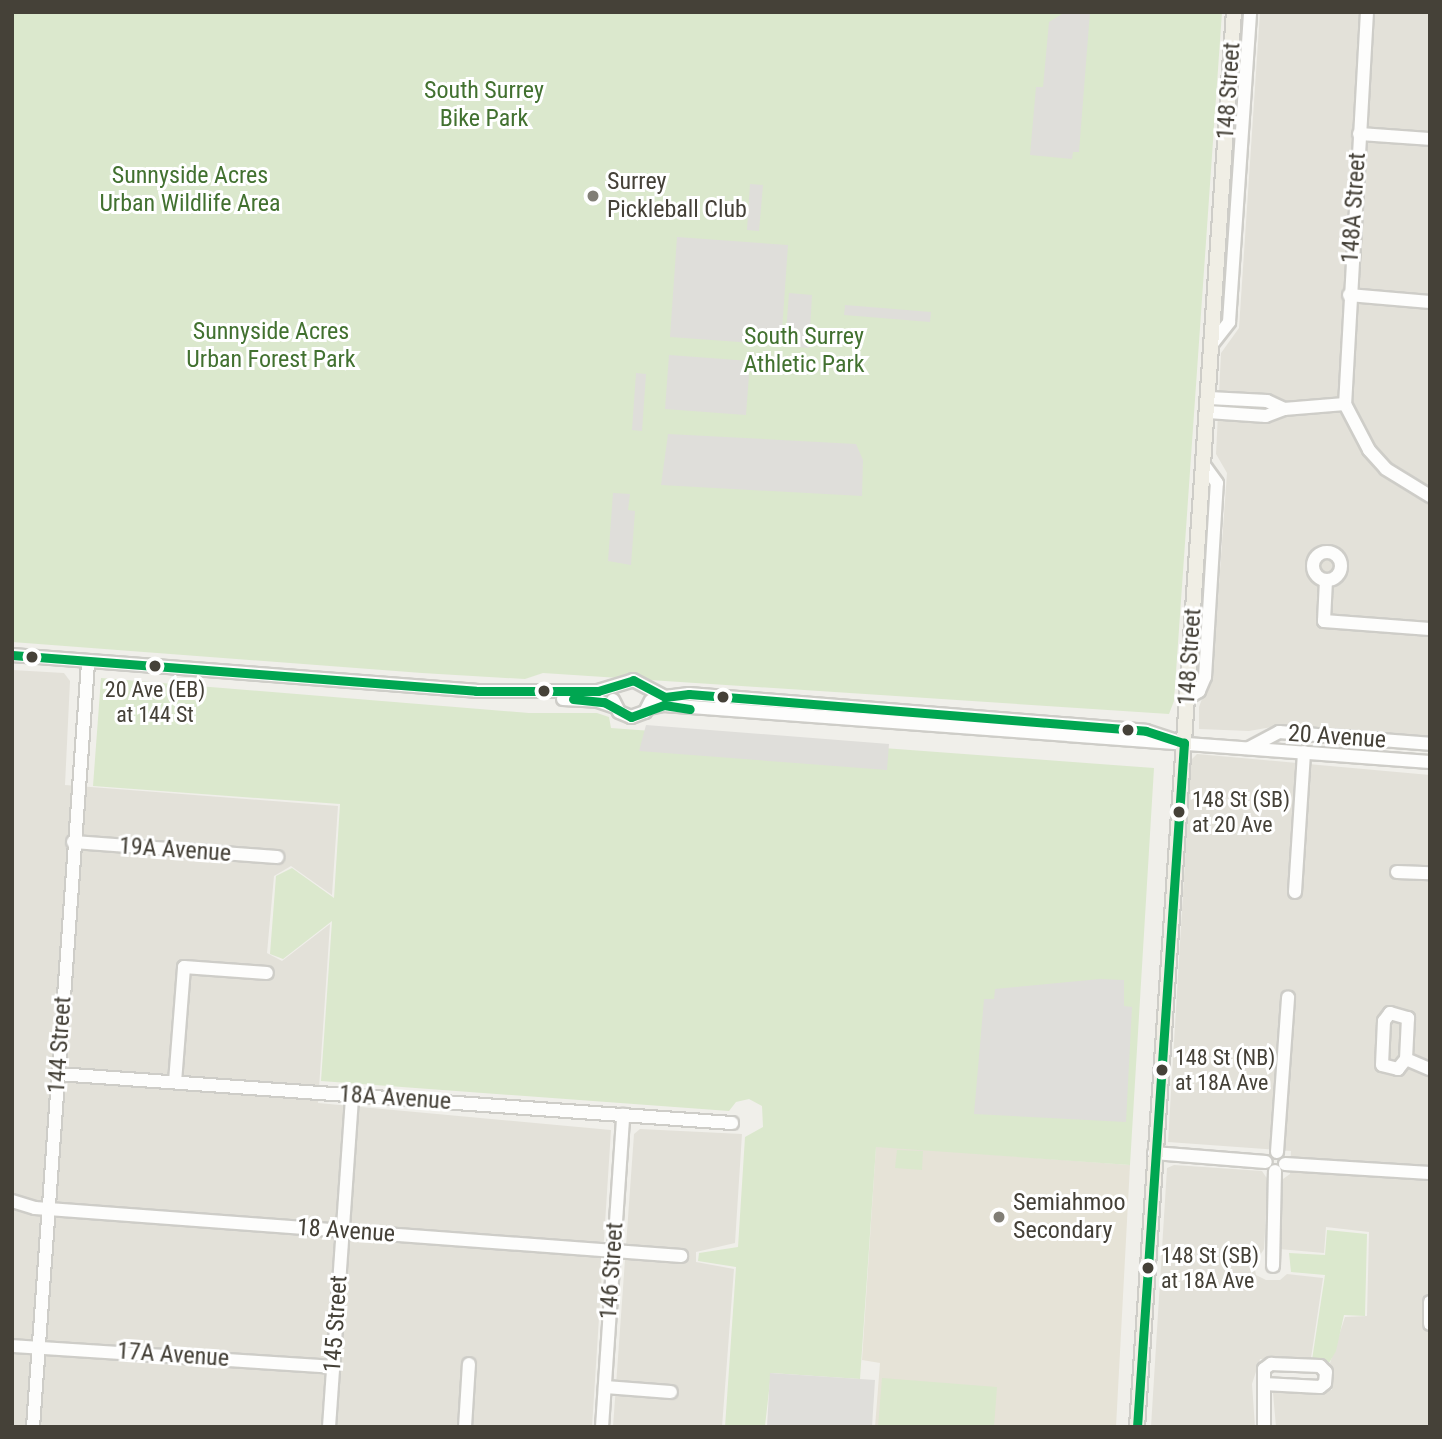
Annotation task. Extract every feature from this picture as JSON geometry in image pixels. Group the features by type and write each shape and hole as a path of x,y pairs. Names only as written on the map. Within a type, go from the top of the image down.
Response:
{"main road":[{"name":"148 Street","path":"1137,1427 1234,12"}],"street":[{"path":"1212,344 1229,323 1250,12"},
{"name":"148A Street","path":"1345,404 1349,295 1367,12"},
{"path":"1359,134 1430,139"},
{"path":"1349,295 1430,302"},
{"path":"1208,405 1267,401 1284,409 1345,404 1369,450 1386,469 1430,496"},
{"path":"1326,580 1324,621 1430,629"},
{"path":"12,655 598,701 631,717 648,708 647,686 633,680 598,691 476,691"},
{"name":"144 Street","path":"33,1427 73,842 88,663"},
{"path":"615,707 612,695 619,683"},
{"name":"20 Avenue","path":"647,686 665,697 689,694 1132,730 1184,743"},
{"name":"20 Avenue","path":"648,708 664,705 1430,762"},
{"name":"20 Avenue","path":"1249,748 1279,732 1430,744"},
{"path":"1295,892 1304,752"},
{"name":"19A Avenue","path":"73,842 277,857"},
{"path":"1398,872 1430,873"},
{"path":"175,1082 184,967 267,973"},
{"path":"1273,1266 1276,1166 1288,997"},
{"path":"1406,1059 1430,1069"},
{"name":"18A Avenue","path":"58,1074 732,1123"},
{"name":"145 Street","path":"329,1427 352,1095"},
{"name":"146 Street","path":"602,1427 623,1115"},
{"path":"1154,1153 1276,1166 1430,1173"},
{"name":"18 Avenue","path":"12,1201 49,1209 681,1256"},
{"path":"1430,1302 1430,1324"},
{"name":"17A Avenue","path":"12,1346 333,1367"},
{"path":"1264,1384 1320,1387 1326,1372 1320,1366 1271,1363 1264,1369 1264,1384 1264,1427"},
{"path":"465,1427 469,1364"},
{"path":"605,1387 671,1392"}],"shaded area":[{"path":"1090,12 1079,152 1073,152 1072,159 1030,155 1036,87 1043,87 1049,22 1062,14"},
{"path":"1260,12 1430,12 1430,736 1283,725 1249,731 1199,729 1199,707 1213,668 1227,473 1216,454 1221,353 1239,328"},
{"path":"750,184 763,185 759,231 747,230"},
{"path":"677,237 788,245 781,345 670,337"},
{"path":"789,293 812,295 809,348 785,346"},
{"path":"845,305 931,312 930,322 844,315"},
{"path":"669,355 750,361 746,415 665,409"},
{"path":"636,373 646,374 642,431 632,430"},
{"path":"668,434 856,444 863,460 862,496 661,485"},
{"path":"613,493 630,494 628,510 635,511 631,565 608,561"},
{"path":"12,670 64,673 70,681 65,785 338,806 332,895 291,866 274,876 267,953 282,961 330,924 318,1103 611,1130 592,1427 12,1427"},
{"path":"646,725 889,744 887,770 639,751"},
{"path":"1197,754 1430,775 1430,1427 1276,1427 1273,1393 1332,1390 1330,1363 1345,1317 1367,1316 1369,1232 1326,1227 1324,1253 1279,1249 1283,1179 1290,1174 1291,1151 1168,1142 1191,760"},
{"path":"1100,979 1124,980 1124,1006 1132,1007 1126,1122 974,1114 984,999 994,999 995,989"},
{"path":"640,1129 742,1134 735,1243 696,1252 696,1262 734,1269 722,1427 613,1427 634,1134"},
{"name":"Semiahmoo Secondary","path":"876,1146 1130,1165 1116,1427 875,1427 880,1363 862,1360"},
{"path":"1174,1165 1262,1171 1268,1180 1264,1249 1254,1265 1256,1275 1266,1280 1280,1280 1287,1274 1323,1278 1311,1358 1260,1359 1252,1384 1255,1427 1151,1427 1167,1168"},
{"path":"770,1373 875,1380 872,1427 767,1427"}],"green space":[{"name":"South Surrey Athletic Park","path":"12,12 1222,12 1174,701 1169,714 543,673 525,679 422,673 12,642"},
{"path":"101,678 529,713 597,713 609,717 611,728 1154,768 1130,1165 876,1147 860,1379 771,1373 765,1426 725,1427 736,1267 698,1261 699,1253 738,1247 745,1137 763,1127 762,1106 749,1099 736,1102 729,1111 321,1081 332,921 283,959 270,954 276,876 292,868 334,898 340,804 93,786"},
{"path":"897,1150 923,1151 922,1170 895,1168"},
{"path":"1327,1230 1367,1234 1365,1316 1344,1315 1336,1351 1329,1363 1312,1360 1325,1275 1291,1272 1289,1253 1325,1255"},
{"path":"882,1378 997,1387 994,1427 878,1427"}],"transit line":[{"path":"12,655 476,691 598,691 633,680 665,697 689,694 1146,731 1184,743"},
{"path":"573,699 604,702 631,717 664,705 690,709"},
{"path":"1137,1427 1184,743"}],"place":[{"name":"Surrey Pickleball Club","path":"593,196"},
{"name":"20 Ave (EB) at 144 St","path":"155,666"},
{"name":"148 St (SB) at 20 Ave","path":"1179,812"},
{"name":"148 St (NB) at 18A Ave","path":"1162,1070"},
{"name":"Semiahmoo Secondary","path":"999,1217"},
{"name":"148 St (SB) at 18A Ave","path":"1148,1268"}],"park label":[{"name":"South Surrey Bike Park","path":"484,105"},
{"name":"Sunnyside Acres Urban Wildlife Area","path":"190,190"},
{"name":"Sunnyside Acres Urban Forest Park","path":"271,346"}]}
